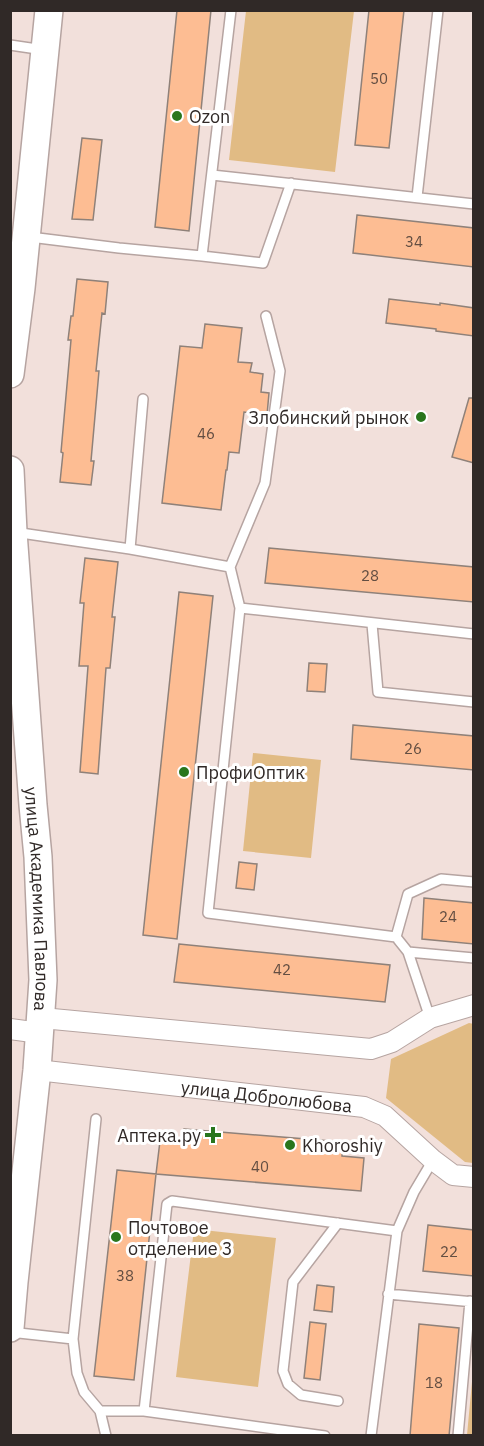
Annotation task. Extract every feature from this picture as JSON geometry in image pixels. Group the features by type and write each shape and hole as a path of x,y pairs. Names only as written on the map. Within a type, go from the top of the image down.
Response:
{"main road":[{"path":"10,374 49,10"},
{"name":"улица Академика Павлова","path":"10,470 12,532 38,857 43,980 38,1071 12,1281 10,1330"}],"street":[{"path":"10,1029 41,1025 370,1049 392,1042 430,1018 474,1005"},
{"name":"улица Добролюбова","path":"38,1071 364,1107 385,1116 453,1175 474,1177"}],"lane":[{"path":"202,256 231,10"},
{"path":"417,197 438,10"},
{"path":"10,45 45,51"},
{"path":"212,174 474,204"},
{"path":"26,236 263,263 291,183"},
{"path":"266,316 280,371 265,483 230,567 240,608 208,913 396,938 408,952 430,1018"},
{"path":"130,549 143,399"},
{"path":"12,532 130,549 230,567"},
{"path":"240,608 474,634"},
{"path":"372,624 378,692 474,702"},
{"path":"396,938 408,894 441,879 474,882"},
{"path":"408,952 474,958"},
{"path":"96,1119 73,1339 77,1373 84,1392 100,1411 106,1436"},
{"path":"371,1436 397,1231 414,1192 433,1160"},
{"path":"144,1411 167,1204 172,1201 397,1231"},
{"path":"338,1223 293,1282 283,1371 288,1384 301,1395 338,1401"},
{"path":"388,1294 472,1301 458,1436"},
{"path":"10,1330 73,1339"},
{"path":"100,1411 144,1411 325,1436"}],"shaded area":[{"path":"246,11 354,11 335,172 229,160"},
{"path":"253,753 321,760 311,858 243,851"},
{"path":"469,1023 474,1024 473,1163 465,1162 386,1098 391,1059"},
{"path":"194,1229 276,1238 258,1387 176,1377"},
{"path":"473,1371 473,1435 467,1435"}],"building":[{"path":"177,10 211,10 189,231 155,227"},
{"path":"369,10 404,10 389,148 355,145"},
{"path":"82,138 102,140 93,220 72,219"},
{"path":"357,215 474,228 474,267 353,253"},
{"path":"77,279 108,282 105,314 102,313 96,371 99,371 91,485 60,482 71,340 68,340"},
{"path":"389,299 474,308 474,336 386,323"},
{"path":"205,324 242,328 238,362 252,363 250,372 263,374 261,392 269,393 267,415 244,412 239,453 229,452 221,510 162,503 180,346 202,348"},
{"path":"469,398 474,398 474,463 452,457"},
{"path":"269,548 474,567 474,602 265,583"},
{"path":"85,558 118,562 112,617 115,617 110,668 106,668 98,774 80,772 88,666 79,666 84,603 80,603"},
{"path":"179,592 213,596 177,939 143,935"},
{"path":"309,663 327,664 325,692 307,691"},
{"path":"353,725 474,736 474,770 351,759"},
{"path":"239,862 257,864 254,890 236,888"},
{"path":"424,898 474,903 474,944 422,939"},
{"path":"179,944 390,965 385,1002 174,982"},
{"path":"184,1129 343,1142 342,1156 364,1158 361,1191 156,1174 160,1141 182,1142"},
{"path":"117,1170 156,1174 134,1380 94,1376"},
{"path":"428,1225 474,1230 474,1276 423,1271"},
{"path":"317,1285 334,1287 332,1312 314,1310"},
{"path":"310,1322 326,1324 320,1380 304,1378"},
{"path":"419,1324 459,1328 449,1436 410,1436"}],"place":[{"name":"Ozon","path":"177,116"},
{"name":"Злобинский рынок","path":"421,417"},
{"name":"ПрофиОптик","path":"184,772"},
{"name":"Аптека.ру","path":"213,1135"},
{"name":"Khoroshiy","path":"290,1145"},
{"name":"Почтовое отделение 3","path":"116,1237"}]}
